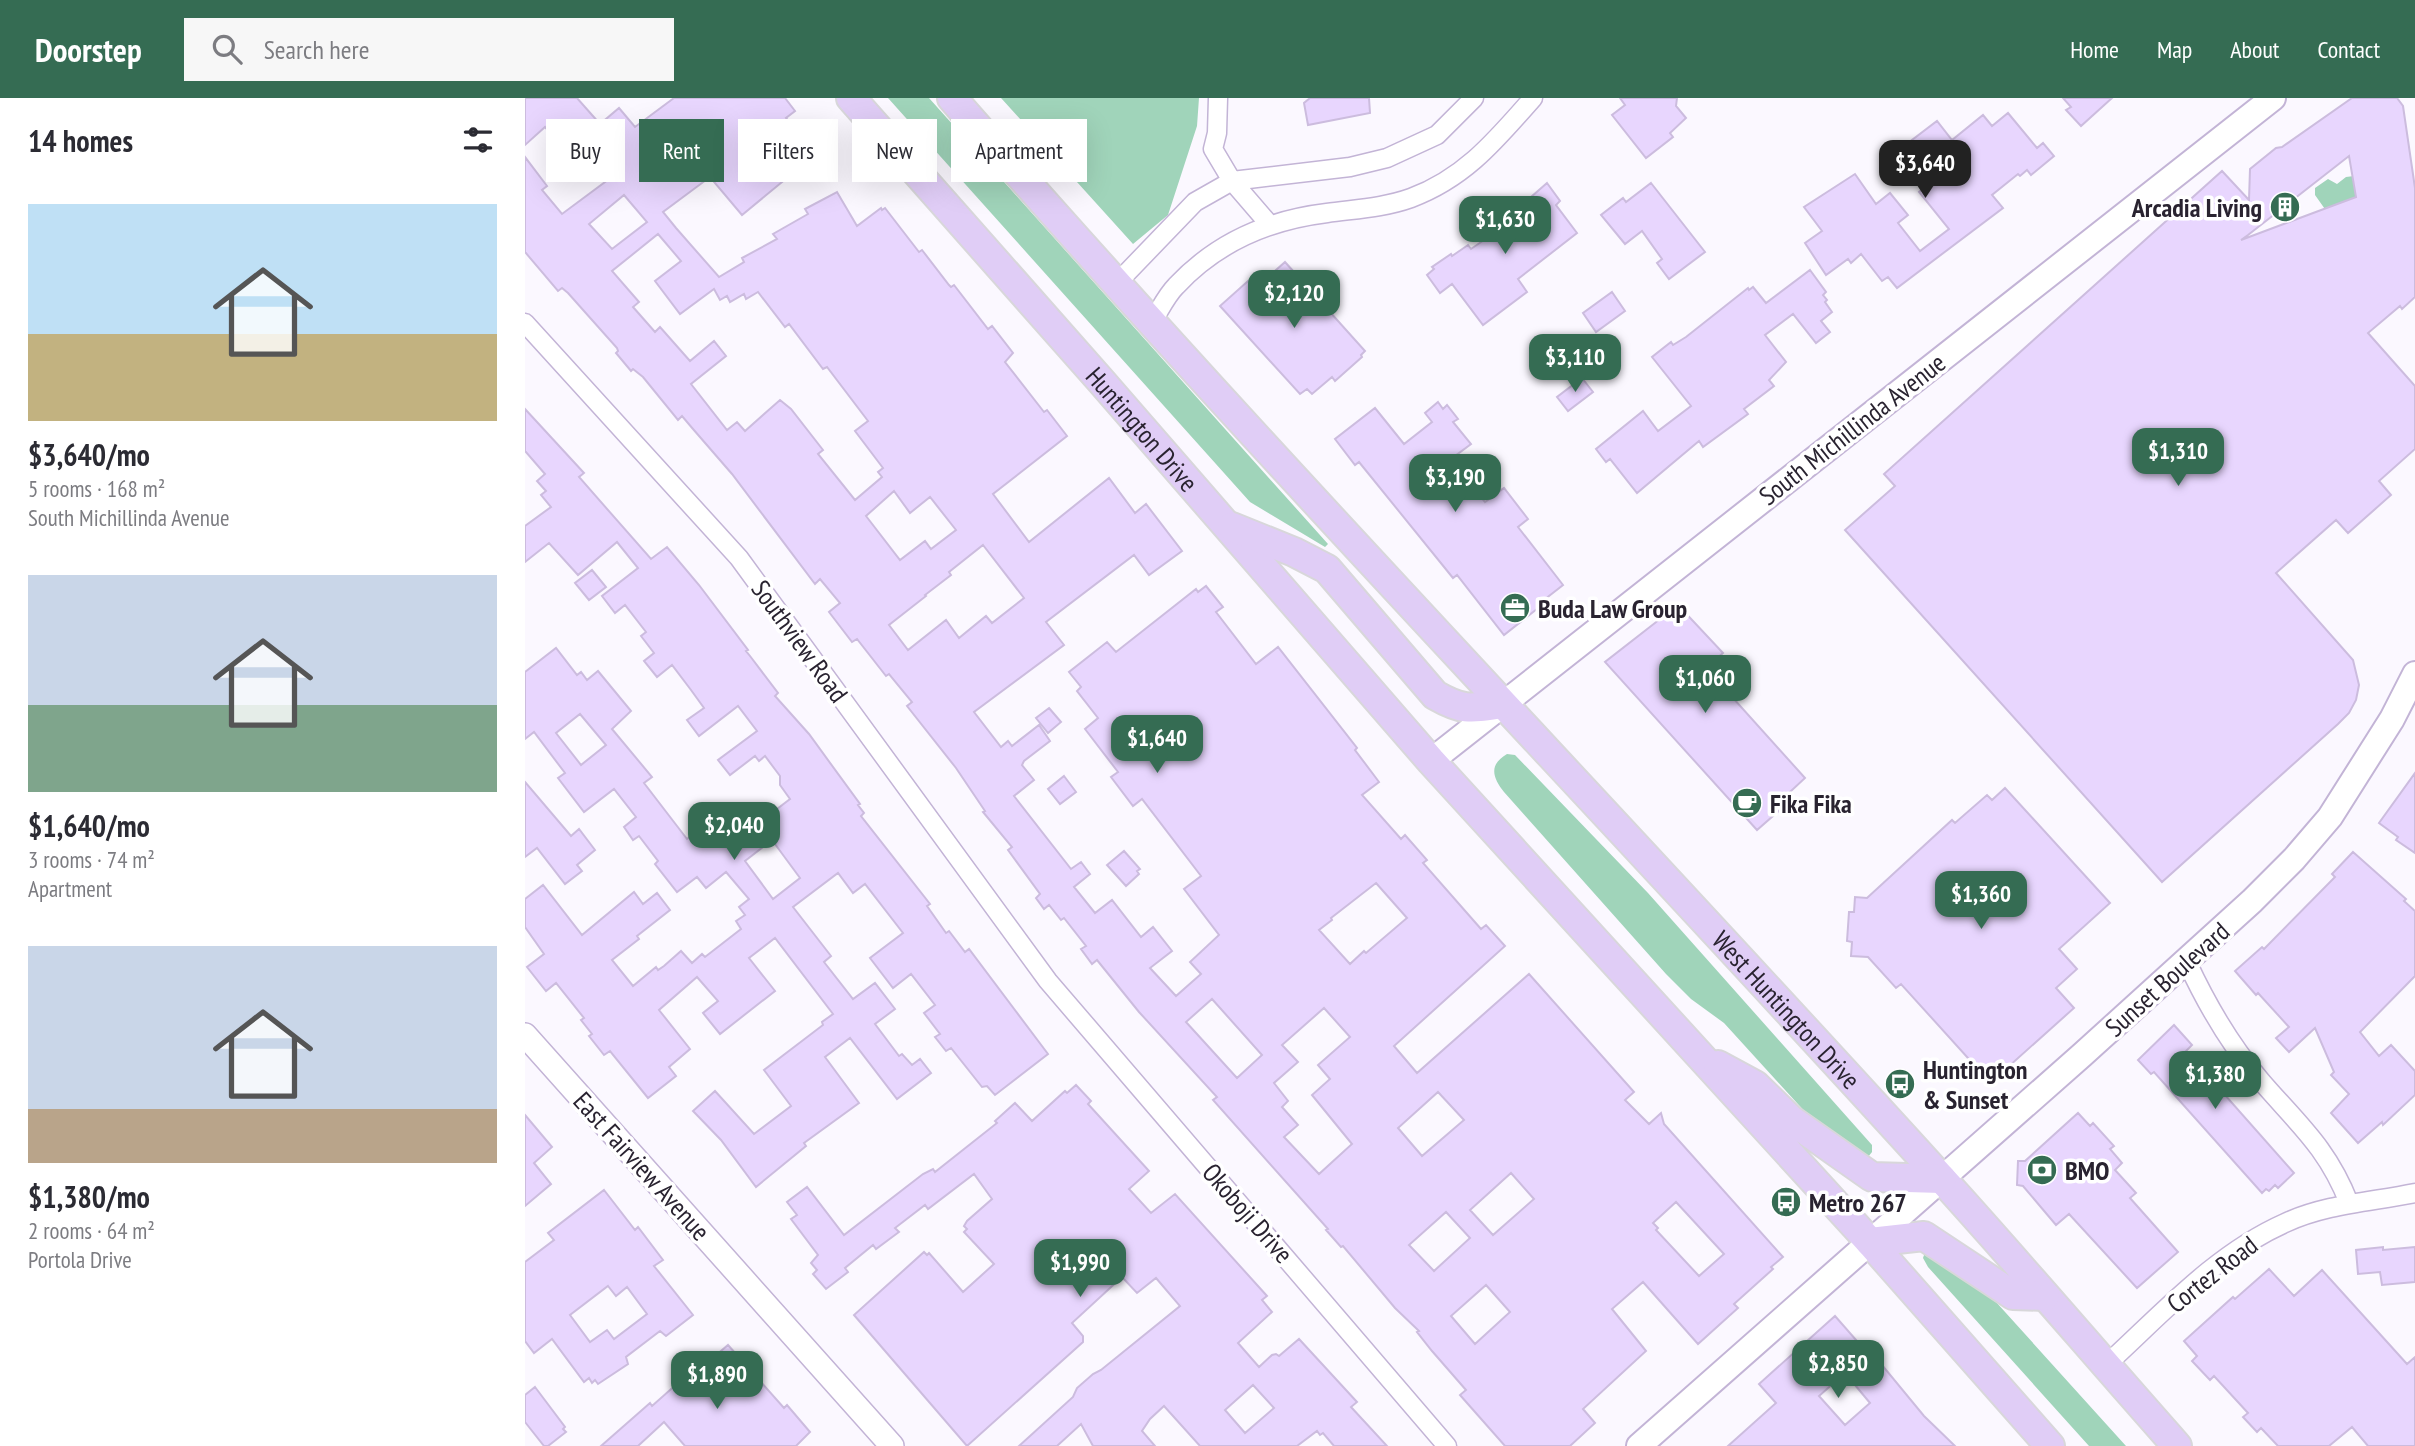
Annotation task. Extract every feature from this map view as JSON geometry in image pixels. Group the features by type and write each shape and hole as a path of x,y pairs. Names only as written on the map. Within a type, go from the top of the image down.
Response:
{"main road":[{"name":"Huntington Drive","path":"851,98 1431,761"},
{"path":"952,98 1152,322 1501,704"},
{"name":"South Michillinda Avenue","path":"1431,761 2273,98"},
{"path":"1225,524 1294,552 1327,569 1435,695 1463,708 1501,704"},
{"name":"Sunset Boulevard","path":"1639,1446 2187,962 2294,859 2330,817 2380,739 2415,674"},
{"name":"West Huntington Drive","path":"1501,704 1942,1179 2177,1446"},
{"path":"1431,761 1870,1242 2050,1446"},
{"path":"1700,1056 1755,1085 1791,1120 1872,1177 1942,1179"},
{"path":"1870,1242 1924,1236 2013,1295 2045,1296"}],"street":[{"path":"1218,98 1217,133 1213,149 1233,181 1269,224"},
{"path":"1117,283 1195,202 1233,181 1350,167 1387,158 1437,135 1474,98"},
{"path":"1152,322 1174,288 1230,242 1269,224 1323,213 1375,208 1411,198 1447,182 1479,158 1530,99"},
{"name":"Southview Road","path":"525,323 739,558 1048,981"},
{"path":"2187,962 2201,992 2260,1079 2322,1149 2339,1178 2349,1203"},
{"name":"Okoboji Drive","path":"1048,981 1447,1446"},
{"name":"East Fairview Avenue","path":"525,1035 892,1446"},
{"name":"Cortez Road","path":"2106,1365 2219,1262 2246,1242 2287,1222 2349,1203 2415,1193"}],"green space":[{"path":"888,98 929,98 951,123 951,168 937,153 937,119 907,119"},
{"path":"1001,98 1199,98 1197,126 1168,215 1133,244 1077,182 1087,182 1087,119 1020,119"},
{"path":"2354,176 2358,209 2361,221 2365,224 2367,246 2372,261 2365,267 2359,257 2345,245 2344,236 2315,195 2315,188 2328,179 2337,184 2346,177"},
{"path":"963,182 1004,182 1328,544 1325,547 1250,502"},
{"path":"1507,754 1515,755 1648,893 1872,1145 1872,1152 1868,1157 1828,1137 1724,1023 1691,999 1666,974 1500,787 1495,777 1495,767"},
{"path":"1925,1252 1977,1281 2126,1446 2089,1446 1928,1267 1923,1258"}],"building":[{"path":"525,98 577,98 596,119 546,119 545,127 525,145"},
{"path":"674,98 785,98 795,111 787,119 738,119 738,182 782,182 742,215 714,182 724,182 724,119 646,119"},
{"path":"1310,98 1369,98 1370,113 1308,125 1304,103"},
{"path":"1620,98 1677,98 1676,106 1686,118 1670,133 1673,137 1646,158 1612,115 1625,105"},
{"path":"2063,98 2112,98 2081,126 2066,110 2071,107"},
{"path":"2352,98 2397,98 2403,106 2415,188 2415,297 2368,333 2415,386 2415,449 2379,481 2391,495 2348,533 2336,520 2276,573 2353,660 2359,685 2356,700 2349,713 2162,882 1845,530 1895,486 1884,474 2222,171 2249,200 2250,169 2276,148 2282,147","holes":["2349,156 2356,197 2241,240"]},
{"path":"619,108 635,127 639,124 639,182 703,182 663,212 719,277 744,262 742,258 777,239 773,234 808,214 805,209 837,192 857,226 881,208 885,208 919,252 922,250 951,287 954,285 988,329 992,326 1013,353 1005,362 1044,412 1047,410 1067,436 993,494 1029,542 1109,478 1135,513 1146,504 1182,551 1149,575 1134,555 1046,622 1064,645 974,712 1001,747 1008,741 1012,746 1039,725 1050,741 1024,761 1022,765 1034,780 1014,796 1071,869 1081,862 1090,874 1074,887 1095,913 1112,900 1141,937 1153,927 1172,951 1150,968 1176,996 1201,974 1190,962 1219,935 1184,889 1201,876 1142,799 1133,806 1111,777 1118,772 1085,729 1098,718 1077,691 1081,687 1069,672 1107,642 1116,652 1196,589 1198,592 1206,586 1223,607 1216,612 1256,664 1278,647 1357,748 1355,750 1379,782 1362,795 1401,839 1405,835 1427,860 1423,863 1481,929 1486,925 1505,946 1394,1046 1417,1073 1529,974 1634,1092 1625,1100 1649,1124 1661,1113 1664,1124 1783,1257 1734,1304 1738,1308 1698,1344 1643,1282 1612,1309 1646,1351 1583,1409 1595,1423 1570,1446 1505,1446 1460,1395 1466,1390 1432,1351 1417,1332 1419,1331 1395,1308 1213,1100 1217,1097 1139,1012 1097,960 1092,964 1081,949 1086,946 1064,918 1061,920 1049,905 1044,909 1036,898 1040,894 1008,850 1012,847 983,812 985,811 956,768 907,706 912,702 889,674 886,676 857,639 852,642 829,612 840,603 820,579 815,584 732,474 682,416 678,420 643,377 633,369 631,371 616,353 617,348 568,293 562,288 558,291 525,252 525,157 547,186 542,190 562,214 605,182 625,182 625,119 606,119","holes":["624,195 647,222 612,249 589,224","658,234 681,261 655,281 680,314 714,289 720,300 727,296 730,302 744,294 746,299 758,292 785,327 789,324 823,369 827,367 868,421 855,431 883,468 878,472 882,477 855,500 818,454 823,450 791,409 780,400 745,431 737,422 727,430 691,384 726,356 714,341 690,361 660,327 655,332 633,307 639,302 612,271","894,491 910,513 930,497 956,530 931,549 925,541 900,560 866,516","983,545 1024,598 992,623 986,616 959,638 946,620 908,650 889,625 951,575 949,572","1376,883 1407,918 1350,964 1319,930 1332,920 1331,918","1212,999 1262,1055 1237,1078 1186,1022","1324,1008 1350,1037 1318,1065 1330,1079 1312,1095 1352,1144 1319,1174 1284,1137 1298,1125 1282,1107 1288,1101 1274,1083 1298,1062 1282,1045","1438,1092 1464,1120 1422,1156 1398,1128","1511,1173 1534,1199 1493,1235 1470,1210","1676,1202 1724,1254 1699,1276 1656,1230 1658,1228 1653,1223","1446,1212 1470,1238 1434,1271 1409,1245","1486,1285 1510,1312 1475,1344 1451,1316"]},
{"path":"2008,113 2037,148 2043,143 2054,156 2031,175 2027,170 2020,176 2018,174 1992,195 2003,208 1897,288 1888,277 1882,281 1861,254 1851,263 1848,259 1826,275 1805,243 1822,231 1804,207 1855,174 1876,204 1890,193 1908,215 1898,223 1920,251 1949,229 1919,192 1939,176 1912,140 1937,121 1952,140 1983,115 1992,126"},
{"path":"1547,183 1560,201 1556,205 1577,233 1518,279 1527,292 1483,325 1452,284 1440,293 1427,275 1434,269 1432,267 1451,254 1452,256 1468,245 1471,249 1500,229 1500,224"},
{"path":"1651,183 1705,252 1669,279 1657,263 1662,259 1642,231 1625,244 1601,215 1623,198 1626,202"},
{"path":"1285,262 1365,351 1362,357 1335,381 1332,377 1312,394 1307,389 1300,394 1220,306 1248,281 1251,286 1255,282 1258,286"},
{"path":"1810,270 1826,292 1823,295 1827,300 1825,302 1832,312 1821,321 1830,332 1816,343 1793,314 1765,335 1786,362 1769,380 1774,386 1744,409 1748,414 1703,447 1699,441 1637,493 1610,459 1606,462 1596,449 1643,411 1658,431 1691,406 1652,357 1671,342 1673,345 1686,337 1748,288 1749,290 1753,287 1766,303"},
{"path":"1612,292 1625,311 1596,332 1583,313"},
{"path":"1582,378 1593,392 1568,411 1557,397"},
{"path":"1438,402 1443,409 1447,405 1458,419 1453,422 1471,444 1451,459 1485,502 1504,488 1528,519 1518,527 1563,585 1504,635 1457,575 1453,578 1359,462 1355,465 1335,439 1375,408 1404,444 1432,422 1425,413"},
{"path":"525,409 584,473 579,477 651,559 667,547 748,650 746,651 778,693 775,696 809,734 860,804 858,805 864,813 861,816 930,904 927,906 946,933 949,931 965,952 969,949 1048,1054 995,1095 987,1086 982,1087 951,1048 946,1051 935,1037 940,1034 924,1013 935,1005 911,974 893,988 870,958 903,933 865,884 853,893 838,873 793,907 831,956 824,962 853,999 875,983 895,1009 875,1024 899,1056 902,1054 912,1065 920,1059 931,1073 897,1099 850,1038 825,1057 859,1103 804,1143 806,1146 756,1187 721,1140 693,1111 715,1091 754,1134 791,1106 764,1070 823,1025 822,1022 833,1014 775,938 749,958 775,991 720,1034 703,1013 718,1001 697,977 659,1010 690,1049 669,1067 676,1076 648,1098 610,1051 604,1055 589,1036 592,1034 581,1020 584,1018 556,983 546,991 527,967 544,954 525,927 525,899 543,885 582,935 634,892 643,904 657,893 670,910 612,960 633,986 656,967 658,970 664,966 681,951 692,963 702,954 705,957 741,929 736,921 745,915 739,907 749,899 726,872 706,888 697,877 677,892 655,864 658,861 639,836 633,840 624,827 636,817 614,789 584,812 558,778 565,773 534,732 525,739 525,672 556,648 577,675 581,672 587,680 598,671 631,711 612,729 652,777 644,783 687,839 696,833 697,835 710,823 730,845 790,799 780,785 780,776 765,756 759,761 755,756 730,775 718,760 757,731 738,706 699,736 687,720 704,708 691,690 672,665 657,677 644,661 654,653 641,636 646,632 625,605 615,613 602,596 638,568 617,542 578,575 549,543 525,562 525,526 551,507 541,495 546,491 537,481 545,474 525,451","holes":["580,714 606,745 581,765 556,733","772,840 800,878 773,899 745,861"]},
{"path":"592,570 606,587 589,600 575,583"},
{"path":"1678,605 1723,653 1706,668 1805,778 1776,805 1781,809 1757,830 1605,662"},
{"path":"1049,708 1061,722 1048,733 1036,718"},
{"path":"2415,773 2415,853 2396,840 2398,837 2379,823"},
{"path":"1064,776 1076,792 1060,804 1048,789"},
{"path":"525,782 571,836 579,829 595,850 577,865 582,871 565,884 537,848 525,857"},
{"path":"2005,788 2110,903 2059,949 2077,969 2056,988 2074,1008 1989,1084 1901,984 1896,988 1868,957 1851,956 1852,942 1847,941 1849,912 1854,912 1855,897 1867,898 1952,820 1955,823 1987,795 1992,800"},
{"path":"1124,851 1140,869 1137,871 1139,874 1126,886 1107,865"},
{"path":"2353,852 2406,899 2404,901 2415,911 2415,976 2360,1032 2379,1056 2391,1045 2415,1071 2415,1095 2383,1125 2382,1122 2358,1143 2331,1113 2349,1094 2331,1075 2334,1072 2315,1028 2289,1052 2276,1038 2289,1027 2235,971 2262,947 2264,949 2335,877 2332,874"},
{"path":"2174,1025 2192,1045 2186,1051 2294,1173 2278,1188 2275,1185 2262,1193 2154,1072 2151,1074 2138,1060"},
{"path":"1076,1085 1091,1101 1088,1104 1149,1171 1129,1189 1151,1213 1175,1194 1267,1296 1262,1300 1272,1312 1238,1343 1259,1367 1272,1355 1279,1356 1299,1339 1357,1402 1351,1407 1387,1446 1334,1446 1323,1433 1320,1435 1317,1431 1297,1446 1200,1446 1164,1406 1142,1431 1155,1446 1093,1446 1081,1424 1057,1446 1019,1446 1073,1397 1077,1388 1093,1374 1180,1306 1156,1278 1137,1293 1122,1277 1072,1323 1083,1336 1083,1342 967,1446 854,1315 924,1252 927,1255 929,1253 963,1292 994,1264 964,1232 967,1229 964,1226 967,1221 992,1199 974,1174 928,1209 925,1205 895,1228 899,1232 876,1249 873,1245 845,1268 848,1272 826,1289 813,1274 817,1270 811,1263 818,1255 791,1219 797,1215 787,1202 807,1187 844,1235 923,1174 933,1169 935,1172 997,1123 995,1121 1015,1103 1032,1121 1065,1091 1067,1093","holes":["1253,1385 1274,1408 1245,1433 1225,1410"]},
{"path":"2078,1113 2090,1126 2093,1123 2114,1146 2110,1149 2122,1163 2115,1170 2136,1193 2130,1198 2178,1252 2137,1288 2069,1214 2056,1225 2023,1186 2017,1185 2018,1161 2025,1161"},
{"path":"525,1115 552,1147 534,1163 551,1184 525,1206"},
{"path":"604,1190 635,1230 638,1227 663,1260 654,1266 693,1315 666,1336 660,1331 626,1357 628,1364 598,1384 595,1380 592,1383 589,1378 584,1382 552,1339 534,1353 525,1341 525,1262 554,1240 548,1233","holes":["608,1286 616,1296 627,1287 647,1314 614,1339 607,1330 590,1342 570,1315"]},
{"path":"2383,1247 2383,1250 2415,1247 2415,1282 2382,1285 2380,1272 2358,1274 2356,1250"},
{"path":"2269,1269 2294,1296 2322,1270 2407,1364 2415,1357 2415,1446 2368,1446 2352,1427 2329,1446 2278,1446 2261,1428 2257,1432 2243,1417 2248,1413 2214,1376 2210,1380 2192,1361 2197,1356 2184,1341"},
{"path":"1835,1316 1870,1356 1873,1354 1924,1416 1955,1446 1728,1446 1776,1403 1759,1384","holes":["1845,1373 1870,1403 1845,1425 1819,1396"]},
{"path":"728,1345 784,1408 787,1405 810,1432 796,1446 685,1446 664,1422 638,1446 601,1446 650,1403 652,1406 697,1366 700,1369"},
{"path":"535,1387 565,1427 563,1429 566,1432 548,1446 544,1446 525,1422 525,1395"}],"place":[{"name":"Arcadia Living","path":"2285,207"},
{"name":"Buda Law Group","path":"1515,608"},
{"name":"Fika Fika","path":"1747,803"},
{"name":"Huntington & Sunset","path":"1900,1084"},
{"name":"BMO","path":"2042,1170"},
{"name":"Metro 267","path":"1786,1202"}]}
